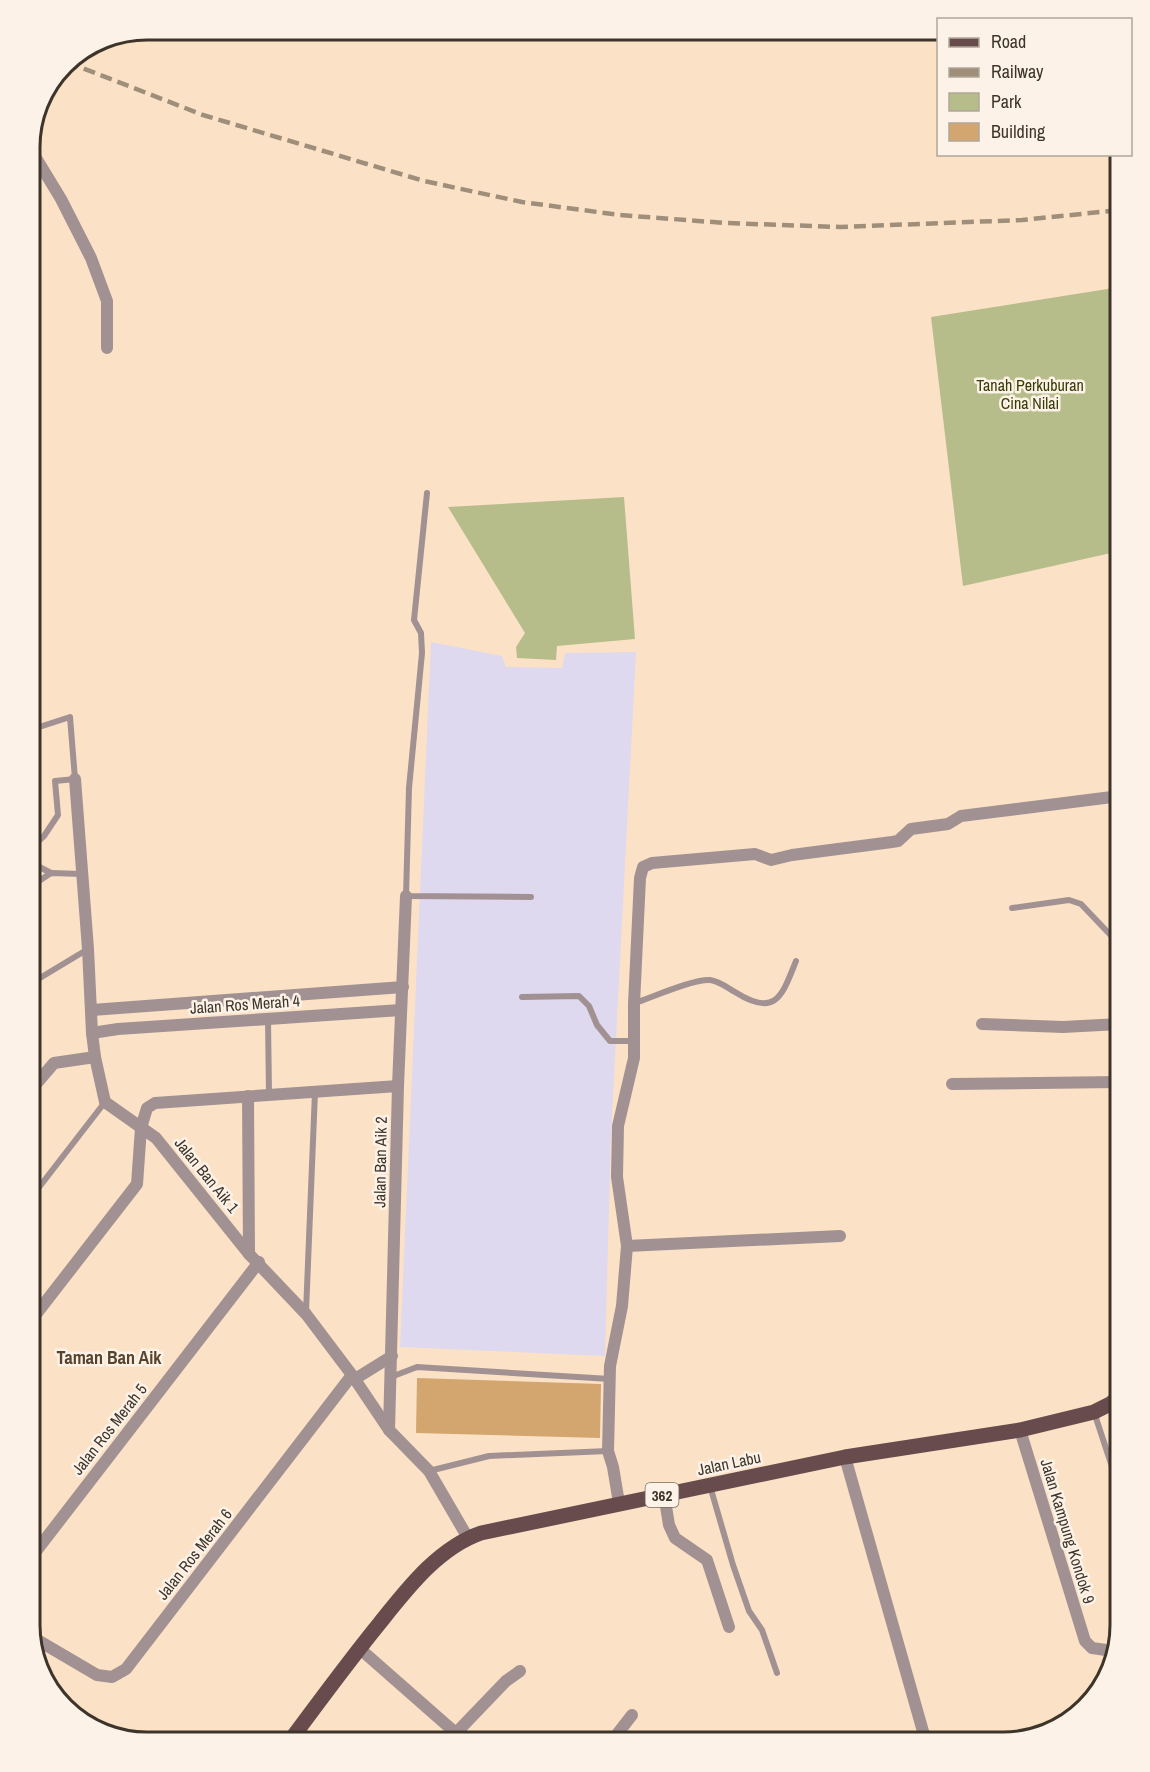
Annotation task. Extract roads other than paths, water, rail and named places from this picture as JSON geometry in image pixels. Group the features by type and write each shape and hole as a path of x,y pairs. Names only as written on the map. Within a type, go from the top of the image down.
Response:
{"main road":[{"name":"Jalan Labu","path":"297,1731 360,1648 423,1571 468,1538 619,1503 845,1457 1020,1430 1094,1412 1110,1404"}],"street":[{"path":"41,166 61,199 91,258 107,301 107,348"},
{"path":"75,779 92,1033 105,1102"},
{"path":"619,1503 608,1451 610,1366 622,1306 627,1246 617,1177 618,1126 634,1058 639,878 643,867 652,863 755,854 771,860 792,855 892,842 898,841 911,829 948,824 961,816 1110,797"},
{"name":"Jalan Ban Aik 2","path":"389,1430 398,1086 406,896"},
{"path":"92,1010 403,987"},
{"name":"Jalan Ros Merah 4","path":"92,1033 118,1029 401,1010"},
{"path":"982,1024 1055,1027 1110,1024"},
{"path":"40,1079 54,1063 95,1057"},
{"path":"952,1084 1110,1082"},
{"path":"40,1308 137,1184 141,1128 147,1108 155,1103 398,1086"},
{"path":"248,1096 254,1258"},
{"name":"Jalan Ban Aik 1","path":"105,1102 156,1138 254,1258 306,1314 389,1430 429,1471 468,1538"},
{"path":"627,1246 840,1236"},
{"name":"Jalan Ros Merah 5","path":"40,1545 254,1258"},
{"path":"353,1377 392,1356"},
{"name":"Jalan Ros Merah 6","path":"42,1643 97,1676 112,1677 126,1669 353,1377"},
{"name":"Jalan Kampung Kondok 9","path":"1020,1430 1085,1641 1092,1648 1106,1650"},
{"path":"845,1457 923,1732"},
{"path":"664,1494 669,1525 675,1538 707,1560 729,1627"},
{"path":"360,1648 454,1731"},
{"path":"466,1731 506,1681 520,1671"},
{"path":"619,1732 632,1715"}],"lane":[{"path":"427,493 414,620 421,633 422,654 410,788 406,896 531,897"},
{"path":"41,727 70,717 75,779 55,781 58,815 41,839"},
{"path":"41,868 51,873 82,874"},
{"path":"41,880 51,873"},
{"path":"1012,908 1069,900 1081,904 1110,936"},
{"path":"40,978 88,949"},
{"path":"634,1004 698,981 712,980 748,1000 763,1004 775,1000 783,993 796,961"},
{"path":"522,997 579,996 589,1006 597,1025 610,1041 635,1041"},
{"path":"268,1020 269,1094"},
{"path":"306,1314 315,1091"},
{"path":"40,1185 105,1102"},
{"path":"391,1377 417,1367 610,1379"},
{"path":"1094,1412 1110,1461"},
{"path":"429,1471 489,1456 608,1451"},
{"path":"710,1485 749,1611 762,1630 777,1673"}],"railway":[{"path":"78,66 203,115 424,181 522,202 620,215 725,223 840,227 1022,220 1110,211"}],"district":[{"name":"Taman Ban Aik","path":"109,1357"}],"park label":[{"name":"Tanah Perkuburan Cina Nilai","path":"1030,394"}]}
